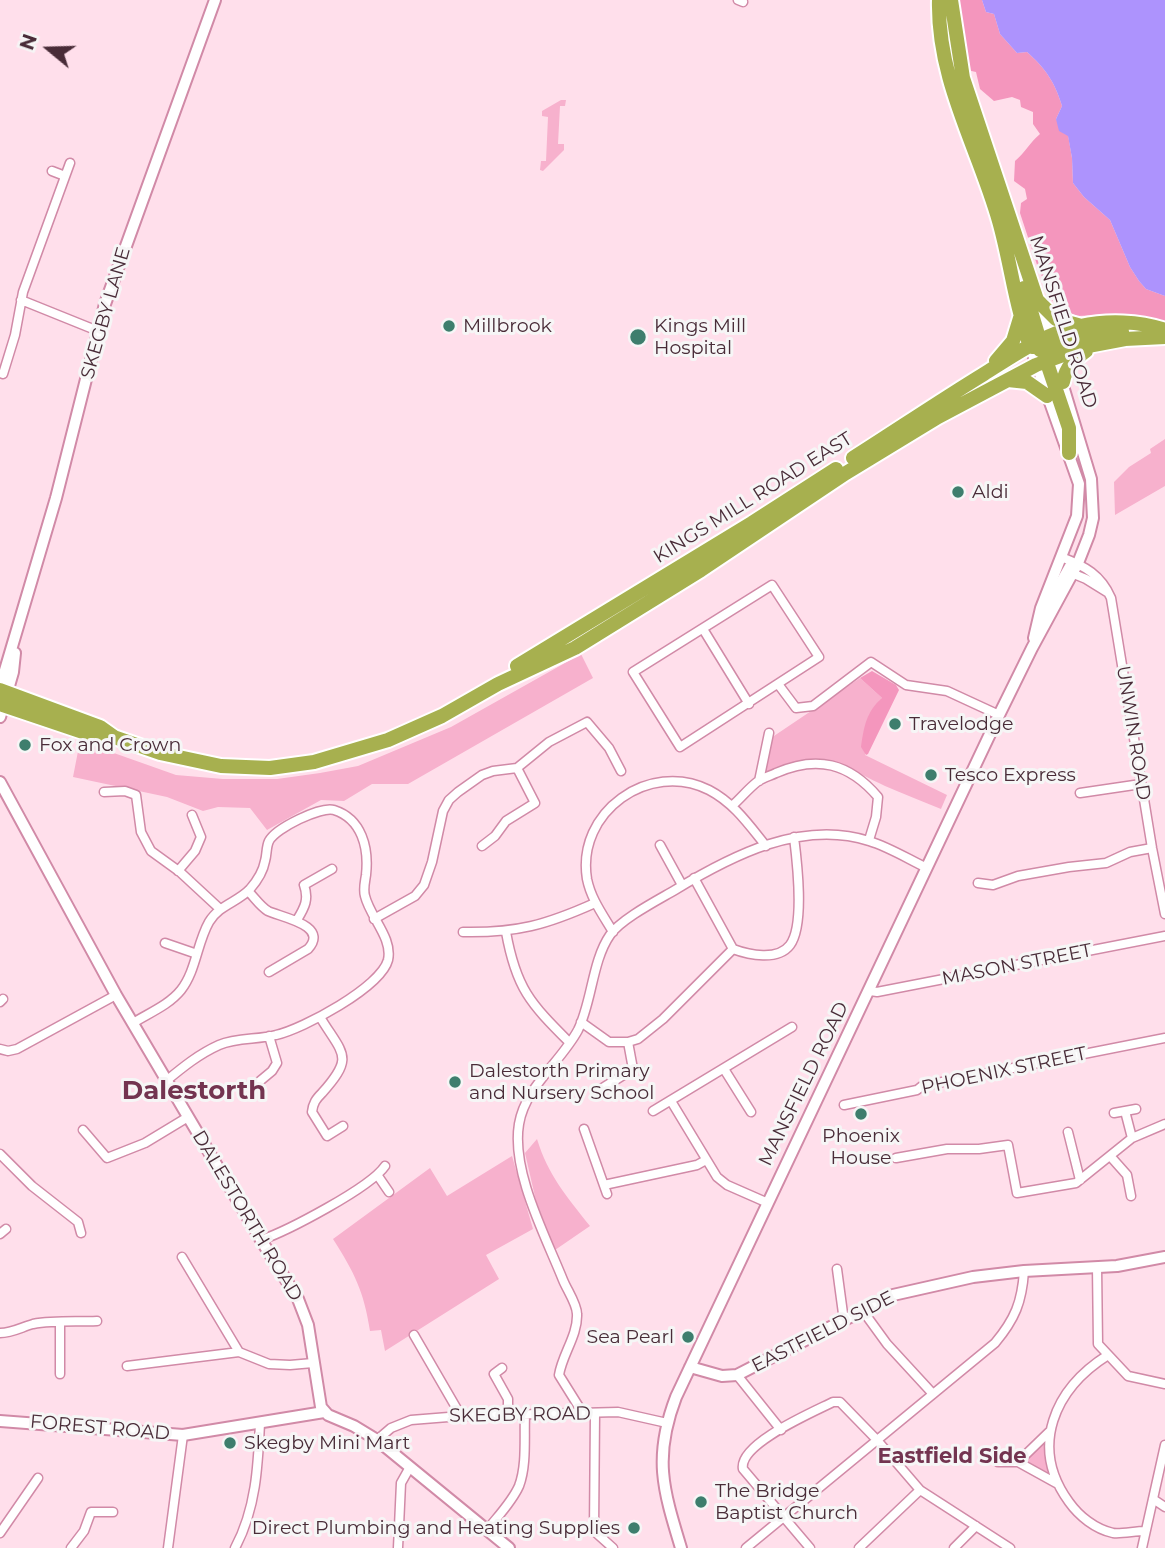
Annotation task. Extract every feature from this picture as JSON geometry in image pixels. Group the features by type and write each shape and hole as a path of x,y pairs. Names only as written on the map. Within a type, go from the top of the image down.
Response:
{"highway":[{"name":"MANSFIELD ROAD","path":"939,0 945,67 1000,223 1020,317 1043,351"},
{"name":"MANSFIELD ROAD","path":"951,0 962,78 1037,300"},
{"path":"1019,246 1020,275 1069,428 1069,453"},
{"path":"1037,300 1056,318 1080,326 1122,323 1154,326 1165,330"},
{"path":"985,373 1013,341 1020,317"},
{"path":"935,404 957,398 1043,351 1080,326"},
{"path":"1043,351 1110,332 1158,337"},
{"path":"1043,351 1158,337"},
{"path":"1063,382 1073,360 1096,345"},
{"name":"KINGS MILL ROAD EAST","path":"498,684 512,670 762,517 985,373 1043,351"},
{"name":"KINGS MILL ROAD EAST","path":"2,699 100,727 114,737 160,753 221,766 270,768 314,762 388,740 442,716 498,684 575,648 702,570 846,473 938,417 1008,380 1043,351"},
{"path":"1008,380 1027,382 1047,396"}],"main road":[{"name":"SKEGBY LANE","path":"2,699 115,273 215,0"},
{"name":"MANSFIELD ROAD","path":"681,1548 664,1480 662,1451 667,1423 690,1367 870,991 1067,566 1078,506 1079,484 1047,396 1037,300"},
{"name":"MANSFIELD ROAD","path":"1031,648 1038,620 1067,566 1089,535 1093,518 1091,478 1063,382 1043,351"},
{"name":"DALESTORTH ROAD","path":"0,782 116,995 298,1299 308,1325 317,1390 324,1412"},
{"name":"EASTFIELD SIDE","path":"690,1367 722,1376 737,1375 893,1295 974,1277 1097,1267 1165,1257"},
{"name":"FOREST ROAD","path":"0,1421 183,1435 324,1412"},
{"path":"324,1412 377,1440 509,1548"}],"street":[{"path":"2,374 4,356 21,300 70,163"},
{"path":"52,171 65,176"},
{"path":"21,300 98,331"},
{"name":"UNWIN ROAD","path":"1067,566 1093,571 1110,594 1165,914"},
{"path":"772,585 820,657 680,747 633,672 703,629 772,585"},
{"path":"703,629 749,704"},
{"path":"778,684 796,708 813,705 871,662 906,685 947,691 999,715"},
{"path":"374,919 415,897 424,885 440,822 449,800 474,778 493,771 517,768 549,742 587,722 609,748 621,771"},
{"path":"759,780 769,733"},
{"path":"733,805 759,780 791,766 814,762 831,764 865,782 878,797 876,817 869,840"},
{"path":"482,846 495,836 506,821 535,803 517,768"},
{"path":"613,932 595,903 587,879 587,853 593,830 604,813 619,799 639,787 662,781 687,783 708,789 733,805 766,846"},
{"path":"1080,793 1141,784"},
{"path":"104,792 125,791 136,795 143,840 151,851 220,909"},
{"path":"133,1023 172,1000 183,988 210,921 220,909 248,891 259,877 265,864 269,841 275,834 318,810 328,808 342,812 358,826 367,857 364,888 388,949 385,968 376,980 320,1017 289,1031 231,1040 219,1045 193,1059 166,1081"},
{"path":"178,871 195,851 201,837 192,815"},
{"path":"584,1415 559,1375 560,1364 573,1334 578,1313 534,1214 518,1139 524,1107 581,1022 605,945 613,932 694,878 766,846 794,837 817,834 869,840 927,868"},
{"path":"694,878 733,949 756,956 782,951 790,945 794,934 800,883 794,837"},
{"path":"660,845 682,885"},
{"path":"978,883 993,885 1018,876 1106,863 1130,852 1152,848"},
{"path":"297,920 306,903 304,885 332,869"},
{"path":"248,891 267,910 297,920 310,931 313,938 311,947 269,972"},
{"path":"463,932 506,932 559,919 595,903"},
{"path":"506,932 511,960 521,988 543,1016 569,1042"},
{"name":"MASON STREET","path":"870,991 877,992 1165,936"},
{"path":"164,943 197,954"},
{"path":"581,1022 609,1042 628,1042 647,1032 733,949"},
{"path":"0,1049 18,1049 116,995"},
{"path":"320,1017 340,1050 343,1062 339,1073 315,1101 312,1112 327,1136 343,1126"},
{"path":"653,1111 792,1027"},
{"path":"254,1086 272,1071 277,1063 269,1036"},
{"name":"PHOENIX STREET","path":"844,1105 918,1090 922,1086 1165,1038"},
{"path":"601,1089 633,1069 628,1042"},
{"path":"724,1069 751,1112"},
{"path":"671,1101 717,1177 727,1185 768,1203"},
{"path":"1114,1112 1136,1109"},
{"path":"1125,1111 1132,1138"},
{"path":"83,1130 107,1158 145,1143 188,1116"},
{"path":"896,1158 947,1149 979,1149 1008,1144 1017,1193 1076,1183 1132,1138 1165,1124"},
{"path":"584,1129 606,1189 697,1165 706,1160"},
{"path":"1068,1132 1080,1180"},
{"path":"0,1154 32,1186 78,1222 81,1233"},
{"path":"1111,1157 1127,1175 1130,1196"},
{"path":"261,1240 285,1232 378,1176 385,1166"},
{"path":"378,1176 389,1192"},
{"path":"182,1257 239,1352"},
{"path":"1097,1267 1098,1344 1128,1376 1165,1384"},
{"path":"837,1269 844,1321"},
{"path":"746,1548 995,1343 1008,1327 1023,1294 1024,1271"},
{"path":"863,1311 887,1344 933,1394"},
{"path":"0,1333 30,1325 97,1321"},
{"path":"60,1322 60,1374"},
{"path":"414,1335 461,1416"},
{"path":"127,1366 239,1352 269,1364 313,1363"},
{"path":"1108,1355 1075,1381 1060,1404 1049,1432 1056,1483 1077,1513 1096,1527 1114,1533 1145,1531"},
{"path":"502,1368 494,1374 508,1399 508,1414"},
{"path":"737,1375 781,1430"},
{"path":"810,1548 743,1469 741,1463 747,1452 833,1402 840,1402 920,1490 1010,1548"},
{"name":"SKEGBY ROAD","path":"377,1440 391,1428 411,1420 461,1416 584,1415 618,1412 667,1423"},
{"path":"596,1413 594,1531 613,1548"},
{"path":"487,1530 514,1496 520,1484 525,1415"},
{"path":"235,1548 258,1480 260,1423"},
{"path":"1018,1462 1049,1432"},
{"path":"168,1548 183,1435"},
{"path":"1142,1548 1165,1445"},
{"path":"998,1462 1018,1462 1056,1483"},
{"path":"398,1548 401,1483 410,1467"},
{"path":"0,1533 38,1478"},
{"path":"859,1548 920,1490"},
{"path":"1153,1499 1165,1507"},
{"path":"71,1548 84,1531 91,1512 113,1512"},
{"path":"954,1548 976,1526"}],"shaded area":[{"path":"956,0 982,0 986,12 994,14 1000,34 1017,53 1027,52 1049,76 1062,106 1056,119 1068,135 1073,183 1084,197 1110,220 1130,267 1139,281 1146,289 1165,296 1165,326 1127,314 1077,316 1058,307 1049,297 1049,287 1040,274 1020,213 1021,203 1027,199 1025,189 1014,181 1015,161 1040,134 1033,124 1033,112 1021,107 1020,100 1012,97 994,101 980,89 976,72 967,70"},
{"path":"982,0 1165,0 1165,296 1146,289 1139,281 1130,267 1110,220 1084,197 1073,183 1068,136 1059,131 1056,119 1062,106 1053,83 1027,52 1017,53 1000,34 994,14 986,12"},
{"path":"566,100 565,106 560,106 558,144 564,144 564,150 543,171 540,170 541,161 546,161 548,117 542,116 542,111"},
{"path":"1165,439 1165,486 1115,515 1114,482"},
{"path":"581,654 593,678 408,784 372,784 344,801 321,800 267,830 250,808 218,807 203,811 167,797 73,777 80,741 176,775 223,779 277,779 358,766 451,727"},
{"path":"872,671 896,685 899,690 866,755 861,747 865,726 872,709 882,698 860,678"},
{"path":"860,678 882,698 865,755 947,795 941,809 828,761 802,761 767,773 764,769 771,738"},
{"path":"537,1139 553,1175 590,1226 555,1250 536,1201 525,1153"},
{"path":"512,1156 533,1229 486,1255 499,1279 385,1351 381,1330 370,1331 357,1282 333,1239 430,1168 447,1196"},
{"path":"1045,1442 1046,1459 1052,1476 1028,1462 1029,1457"}],"place":[{"name":"Millbrook","path":"449,326"},
{"name":"Kings Mill Hospital","path":"638,337"},
{"name":"Aldi","path":"958,492"},
{"name":"Travelodge","path":"895,724"},
{"name":"Fox and Crown","path":"25,745"},
{"name":"Tesco Express","path":"931,775"},
{"name":"Dalestorth Primary and Nursery School","path":"455,1082"},
{"name":"Phoenix House","path":"861,1114"},
{"name":"Sea Pearl","path":"688,1337"},
{"name":"Skegby Mini Mart","path":"230,1443"},
{"name":"The Bridge Baptist Church","path":"701,1502"},
{"name":"Direct Plumbing and Heating Supplies","path":"634,1528"}],"district":[{"name":"Dalestorth","path":"194,1091"},
{"name":"Eastfield Side","path":"952,1457"}]}
